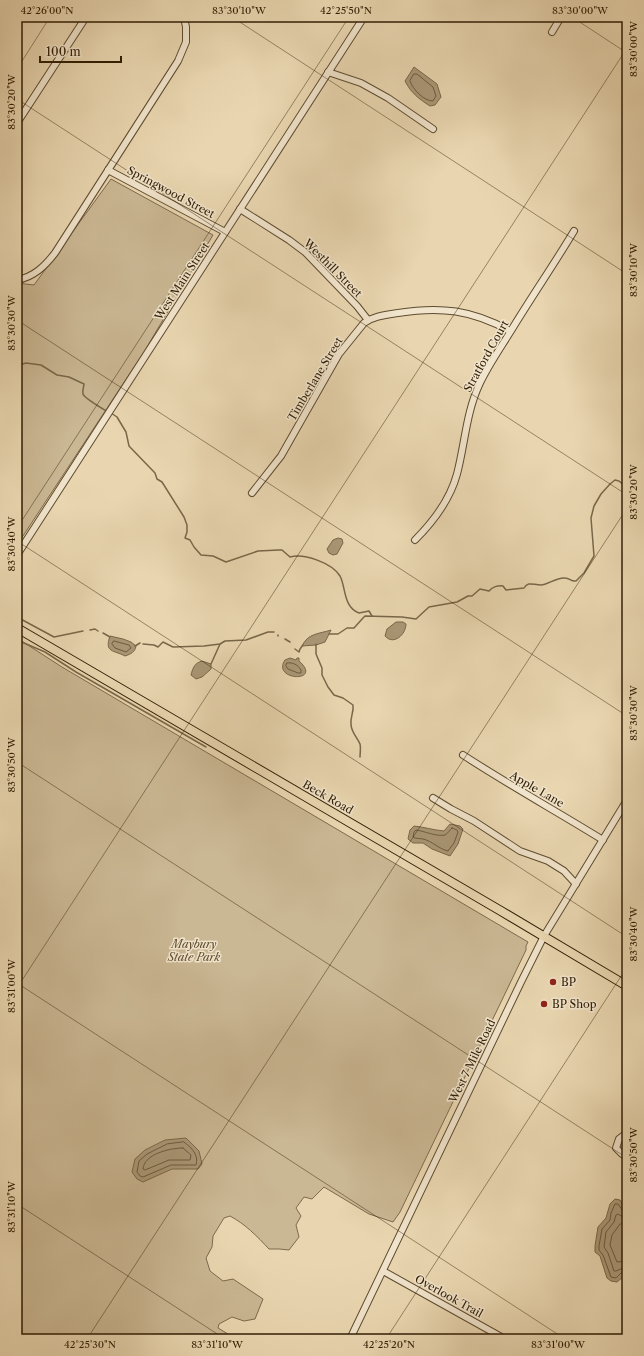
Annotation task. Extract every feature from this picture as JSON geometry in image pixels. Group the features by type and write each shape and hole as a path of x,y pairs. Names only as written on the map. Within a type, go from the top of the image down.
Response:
{"main road":[{"name":"Beck Road","path":"17,628 627,986"}],"street":[{"path":"17,123 86,17"},
{"path":"17,280 29,277 37,272 50,259 178,61 186,42 184,17"},
{"name":"West Main Street","path":"17,555 364,17"},
{"path":"552,32 561,17"},
{"path":"328,72 361,83 388,98 433,129"},
{"name":"Springwood Street","path":"108,170 225,232"},
{"name":"Westhill Street","path":"240,209 305,252 357,306 368,320"},
{"name":"Stratford Court","path":"415,540 439,513 449,495 457,474 469,414 480,381 574,231"},
{"path":"368,320 378,316 405,312 444,309 477,316 510,331"},
{"name":"Timberlane Street","path":"252,493 281,456 339,354 368,320"},
{"name":"Apple Lane","path":"463,755 500,780 603,840"},
{"path":"433,798 474,821 520,851 548,861 564,871 576,884"},
{"name":"West 7 Mile Road","path":"350,1339 544,936 627,800"},
{"path":"627,1133 620,1139 616,1148 622,1154 627,1154"},
{"name":"Overlook Trail","path":"383,1271 505,1339"}],"green space":[{"path":"111,179 213,235 144,352 17,545 17,283 34,285"},
{"name":"Maybury State Park","path":"17,638 62,667 528,942 526,950 400,1212 393,1222 369,1214 324,1187 312,1199 304,1197 296,1208 301,1216 296,1225 299,1237 289,1250 269,1249 241,1223 230,1216 224,1218 213,1236 212,1247 206,1258 210,1271 223,1281 233,1279 263,1299 255,1319 244,1321 232,1317 219,1324 218,1328 236,1339 17,1339"}],"water":[{"path":"414,67 437,84 441,97 435,105 430,106 419,98 410,89 405,81"},
{"path":"338,538 342,539 343,543 337,554 333,555 329,553 327,549 333,540"},
{"path":"396,622 403,622 406,624 404,632 399,638 392,640 388,639 385,636 387,629"},
{"path":"331,630 325,642 316,645 302,646 311,636"},
{"path":"110,636 131,642 136,646 135,650 131,654 125,656 111,650 108,645"},
{"path":"290,658 296,660 299,658 299,661 305,668 305,673 302,676 296,677 285,672 283,667 285,660"},
{"path":"202,661 211,664 211,669 202,677 196,679 191,675 196,664"},
{"path":"450,824 460,826 463,829 458,844 450,856 432,849 423,843 413,843 408,839 410,830 414,826 444,831"},
{"path":"186,1138 199,1151 202,1164 198,1169 172,1169 143,1182 137,1179 132,1172 135,1159 145,1150 165,1140"},
{"path":"615,1199 620,1200 627,1211 627,1276 623,1277 617,1282 611,1281 607,1278 600,1256 595,1252 598,1227 606,1218 610,1204"}],"waterway":[{"path":"17,363 19,365 26,363 41,365 57,375 69,377 84,384 84,396 108,412"},
{"path":"111,413 117,417 126,432 129,446 155,473 157,479 162,482 184,517 187,525 185,538 190,540 201,555 213,556 226,562 258,551 282,550 290,557 303,556 317,560 331,567 340,576 350,606 359,613 369,611 372,616"},
{"path":"329,634 338,634 347,628 354,628 365,616 416,619 429,607 457,602 468,596 472,596 480,589 489,591 493,587 499,586 503,586 506,590 524,588 529,584 543,585 562,578 576,581 584,573 594,556 591,518 594,506 601,494 615,480 619,481 627,488"},
{"path":"17,617 54,637 83,631"},
{"path":"90,630 95,629 98,631"},
{"path":"143,644 158,647 163,642 173,647 204,646 220,644 225,641 246,640 268,632 274,632"},
{"path":"103,633 110,637"},
{"path":"285,639 290,642"},
{"path":"17,640 45,652 76,672 206,747"},
{"path":"135,646 140,643"},
{"path":"211,664 220,644"},
{"path":"316,644 316,654 322,668 322,675 328,687 334,695 343,698 353,705 351,727 360,744 360,757"},
{"path":"295,649 299,652 303,645"}],"place":[{"name":"BP","path":"553,982"},
{"name":"BP Shop","path":"544,1004"}]}
